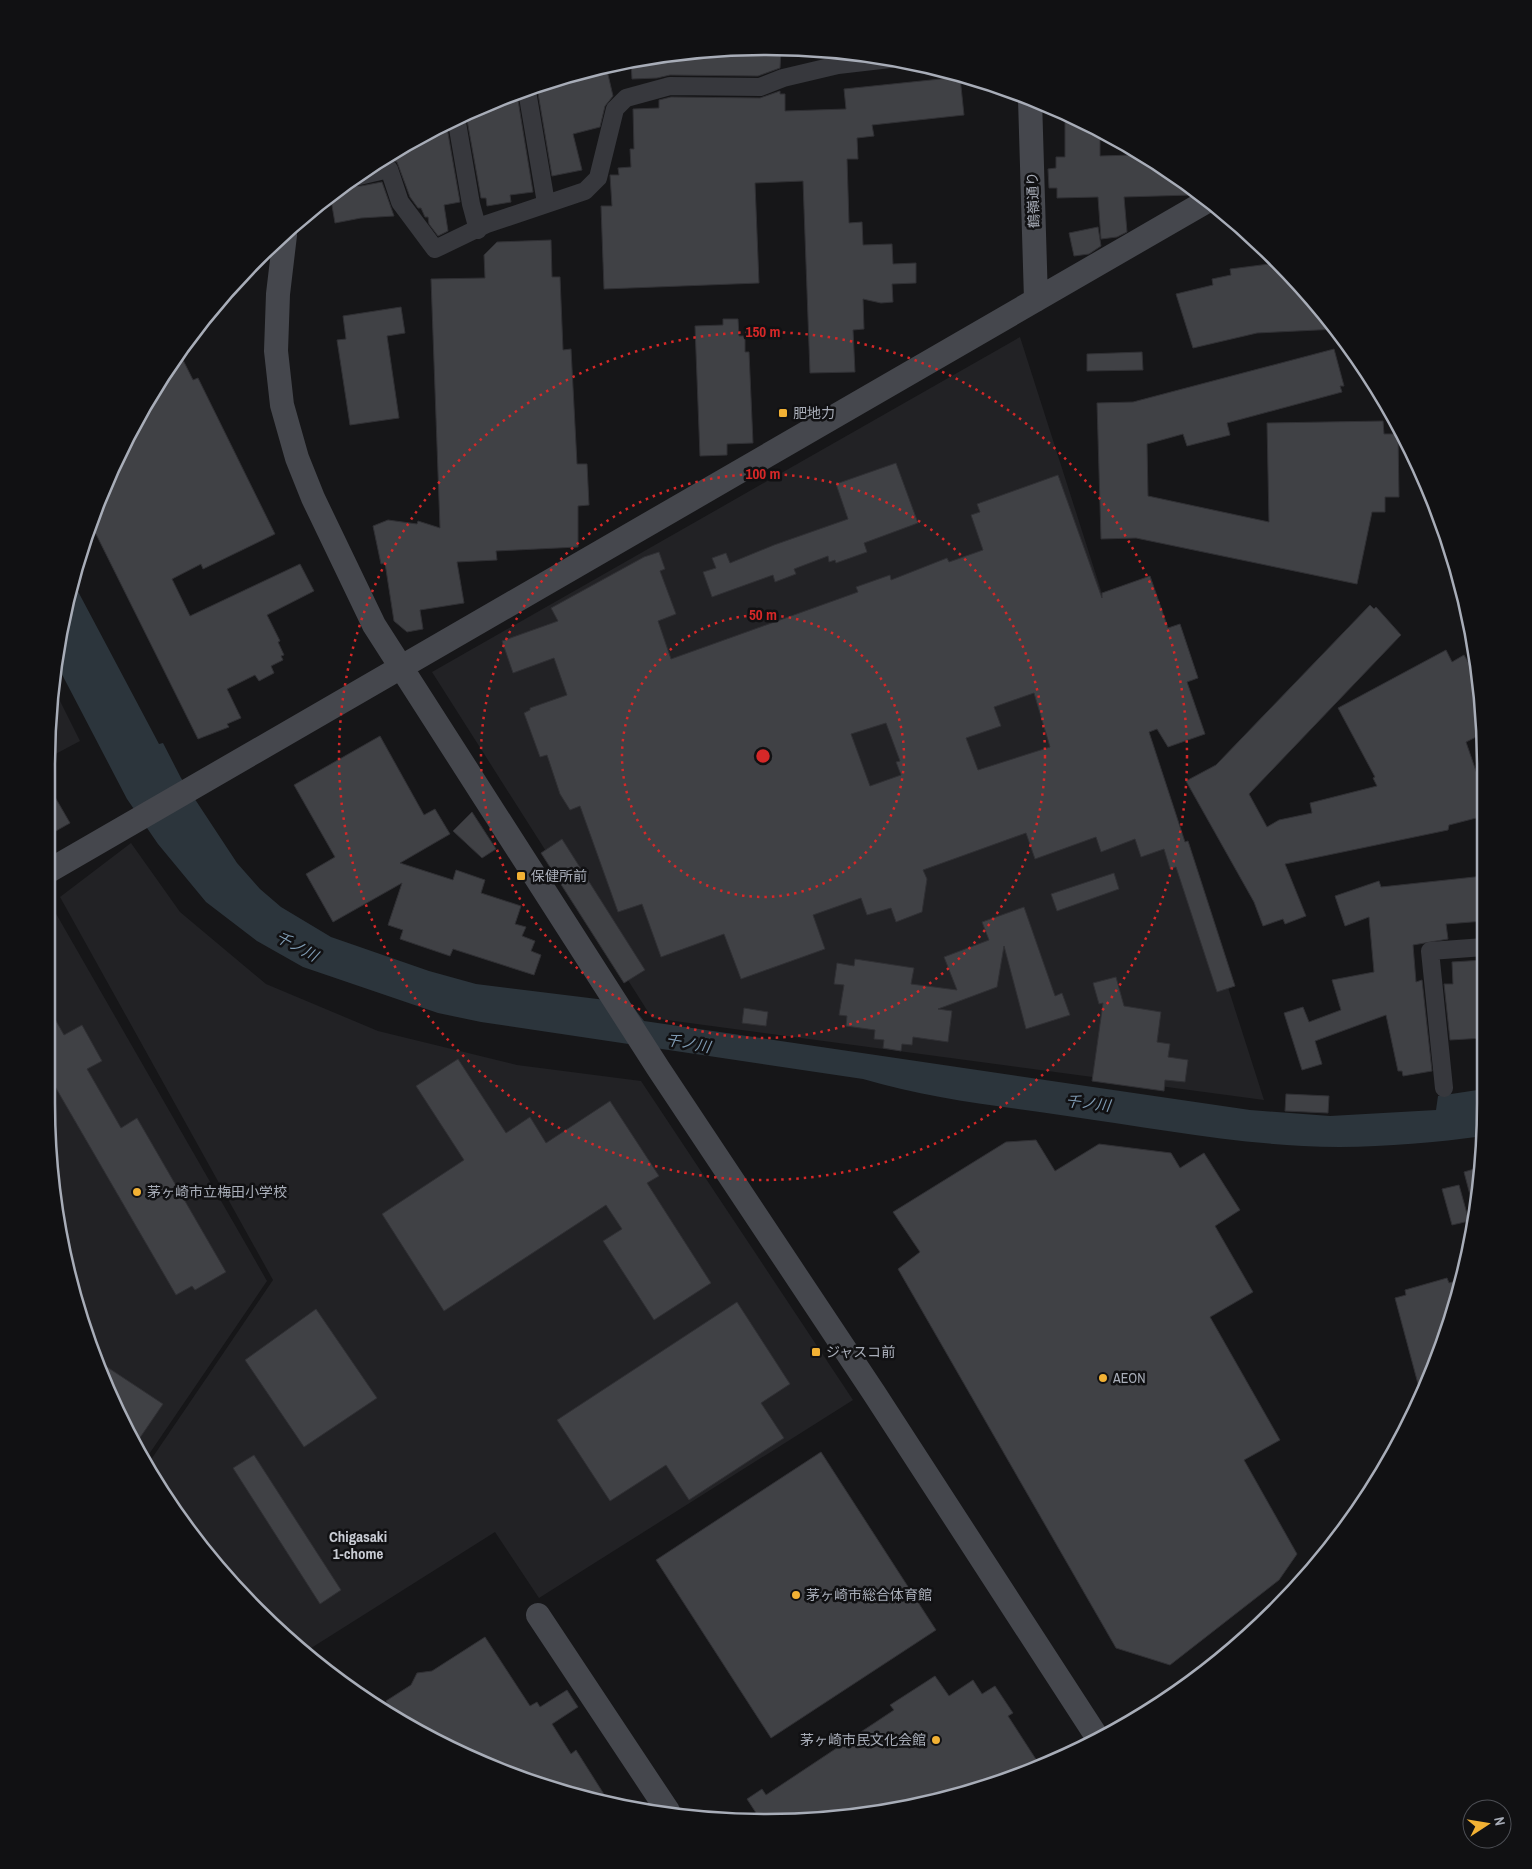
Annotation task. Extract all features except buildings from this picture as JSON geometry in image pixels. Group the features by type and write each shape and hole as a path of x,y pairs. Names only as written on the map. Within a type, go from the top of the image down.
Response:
{"street":[{"path":"388,164 400,202 435,249 478,230 487,224 585,191 598,178 615,109 626,98 670,86 760,87 783,78 838,65 864,62"},
{"path":"528,96 546,203"},
{"name":"鶴嶺通り","path":"1030,106 1036,300"},
{"path":"457,126 471,204 478,230"},
{"path":"55,868 1201,203"},
{"path":"284,243 278,294 276,352 282,405 297,458 313,498 374,625 658,1068 868,1384 1095,1733"},
{"path":"1444,1088 1430,951 1477,948"},
{"path":"538,1615 665,1807"}],"shaded area":[{"path":"1020,337 1264,1100 652,1018 432,672"},
{"path":"59,699 80,741 56,754"},
{"path":"131,843 180,912 266,984 378,1031 517,1065 641,1081 853,1400 539,1598 495,1532 310,1649 263,1606 231,1572 202,1536 151,1460 273,1280 60,897"},
{"name":"茅ヶ崎市立梅田小学校","path":"55,912 267,1281 148,1455 128,1417 109,1375 93,1332 79,1287 61,1196 55,1103"}],"water":[{"name":"千ノ川","path":"77,590 159,744 163,743 181,778 237,863 260,889 281,907 331,937 429,971 476,984 630,1003 644,1021 1250,1110 1330,1116 1436,1110 1438,1096 1477,1090 1476,1137 1394,1145 1326,1147 1274,1144 1185,1134 965,1101 914,1092 863,1079 481,1022 438,1013 303,967 257,941 206,902 158,844 127,799 61,673"}],"place":[{"name":"肥地力","path":"783,413"},
{"name":"保健所前","path":"521,876"},
{"name":"茅ヶ崎市立梅田小学校","path":"137,1192"},
{"name":"ジャスコ前","path":"816,1352"},
{"name":"AEON","path":"1103,1378"},
{"name":"茅ヶ崎市総合体育館","path":"796,1595"},
{"name":"茅ヶ崎市民文化会館","path":"936,1740"}],"district":[{"name":"Chigasaki 1-chome","path":"358,1544"}]}
